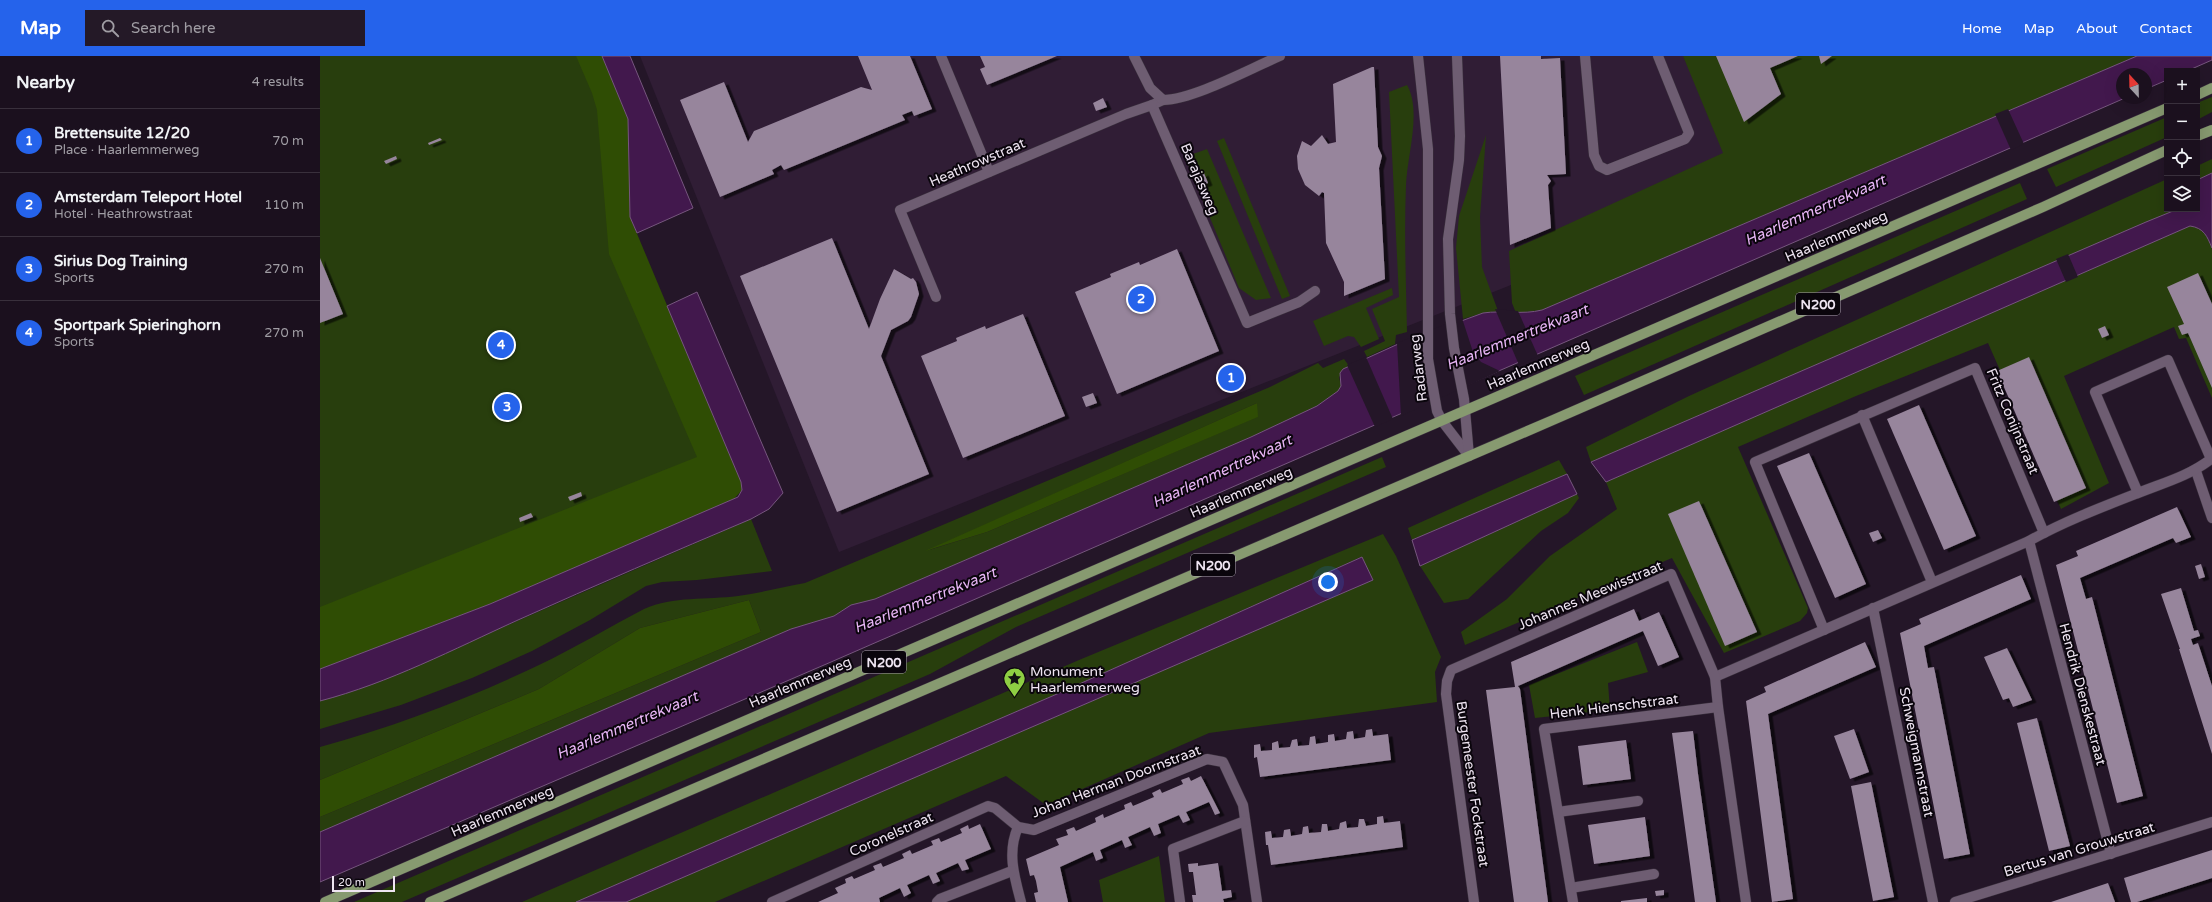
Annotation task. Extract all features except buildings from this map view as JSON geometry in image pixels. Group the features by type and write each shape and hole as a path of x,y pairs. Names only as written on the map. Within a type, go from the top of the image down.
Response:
{"main road":[{"path":"2200,94 2212,88"},
{"name":"Haarlemmerweg","path":"325,902 2164,109"},
{"path":"2200,135 2212,130"},
{"name":"N200","path":"430,902 952,679 1397,485 1469,456 2043,207 2164,151"}],"street":[{"path":"941,56 989,172"},
{"path":"1134,56 1150,88 1163,100"},
{"path":"1152,105 1163,100 1174,99 1190,94 1280,56"},
{"name":"Radarweg","path":"1418,56 1428,149 1428,359 1437,410 1442,421 1469,456"},
{"path":"1457,56 1460,136 1459,160 1448,238 1450,314 1454,348 1466,410 1469,456"},
{"path":"1585,56 1594,155 1599,166 1607,170 1685,139 1689,133 1688,126 1658,56"},
{"name":"Heathrowstraat","path":"936,297 900,210 1126,114 1152,105"},
{"name":"Barajasweg","path":"1152,105 1246,324 1299,302 1316,291"},
{"path":"1715,677 2029,541 2044,533 2138,493 2196,471 2211,459 2168,360 2095,392 2138,493"},
{"name":"Fritz Conijnstraat","path":"1824,630 1755,462 1975,368 2044,533"},
{"path":"1862,415 1932,582"},
{"path":"2196,471 2212,518"},
{"name":"Hendrik Dienskestraat","path":"2029,541 2111,854"},
{"name":"Johannes Meewisstraat","path":"1451,670 1671,574 1715,677 1746,902"},
{"name":"Schweigmannstraat","path":"1873,608 1933,902"},
{"name":"Burgemeester Fockstraat","path":"1451,670 1447,681 1446,694 1474,902"},
{"name":"Henk Hienschstraat","path":"1573,902 1544,730 1718,707"},
{"name":"Johan Herman Doornstraat","path":"1018,827 1034,830 1207,759 1223,762 1243,805 1257,902"},
{"path":"1558,812 1638,801"},
{"name":"Coronelstraat","path":"772,902 788,899 988,806 995,808 1018,827"},
{"path":"1180,902 1173,849 1245,821"},
{"name":"Bertus van Grouwstraat","path":"1955,902 2212,822"},
{"path":"1018,827 1012,841 1012,871 1021,902"},
{"path":"937,902 940,899 1012,871"},
{"path":"1570,888 1654,874"}],"shaded area":[{"path":"640,56 2023,56 1571,261 839,552"}],"green space":[{"path":"320,56 612,56 629,216 735,474 320,681"},
{"path":"576,56 602,56 628,119 630,217 741,482 742,490 734,499 490,604 320,669 320,607 697,457 609,254 597,110 592,93"},
{"path":"1683,56 2137,56 1542,310 1516,313 1512,303 1509,251 1723,153"},
{"path":"1407,85 1411,96 1414,120 1407,173 1405,203 1407,332 1396,335 1395,344 1367,357 1364,351 1385,341 1372,309 1399,297 1389,92"},
{"path":"2212,97 2212,112 2200,118 2200,104 2200,102"},
{"path":"2164,118 2164,138 2056,187 2047,169"},
{"path":"1486,135 1480,217 1482,267 1498,311 1483,313 1463,319 1456,248 1459,216"},
{"path":"1224,138 1290,296 1282,299 1217,141"},
{"path":"1207,149 1271,298 1256,300 1239,288 1185,157"},
{"path":"2212,159 2212,173 2200,179 2200,165"},
{"path":"2164,180 2164,212 2171,212 1591,462 1586,447 1689,396"},
{"path":"2020,183 2027,199 1584,395 1575,376"},
{"path":"2190,226 2199,229 2204,233 2212,248 2212,398 2186,338 2179,339 2174,327 2064,376 2109,483 2061,509 1988,343 1856,396 1738,447 1808,608 1807,613 1800,621 1724,653 1672,558 1465,645 1461,632 1507,599 1550,556 1617,509 1606,482"},
{"path":"1392,288 1393,295 1366,308 1379,339 1361,347 1354,337 1348,336 1324,346 1313,321"},
{"path":"1344,359 1349,366 1339,377 1341,386 1338,391 1317,406 1251,437 875,599 851,605 834,616 791,629 320,832 320,817 761,632 749,600 640,628 539,689 320,780 320,747 404,721 486,689 579,645 644,609 655,605 678,600 738,596 805,583 1270,387 1318,363 1323,368","holes":["1257,403 1257,417 987,532 929,550"]},
{"path":"1257,403 1258,417 987,532 925,551"},
{"path":"1382,457 1386,467 1016,627 930,674 402,902 354,902"},
{"path":"1559,460 1567,474 1412,540 1408,528"},
{"path":"1577,494 1579,498 1568,513 1541,531 1468,599 1444,603 1420,566"},
{"path":"751,519 772,571 697,580 662,582 646,586 590,620 532,651 472,678 401,705 320,729 320,701 391,676"},
{"path":"1383,534 1396,556 1441,657 1435,672 1437,702 1209,733 1046,805 1006,776 715,902 626,902 1373,580 1361,557 1057,694 576,902 522,902 1079,660"},
{"path":"749,600 761,632 320,817 320,780 539,689 640,628"},
{"path":"1637,642 1648,672 1608,683 1610,710 1535,718 1529,685"},
{"path":"1159,856 1165,902 1103,902 1099,880"}],"water":[{"path":"602,56 630,56 693,208 637,233 630,217 628,119"},
{"name":"Haarlemmertrekvaart","path":"2137,56 2212,56 2212,60 2194,68 2164,68 2164,81 2152,86 2152,68 2116,68 2116,102 831,662 320,882 320,832 791,629 834,616 851,605 875,599 1251,437 1317,406 1338,391 1341,386 1340,373 1343,369 1396,345 1483,313 1527,312 1542,310"},
{"path":"2212,173 2212,248 2202,231 2190,226 1606,482 1591,462 2146,222 2171,212 2200,212 2200,179"},
{"path":"697,292 783,493 769,509 751,519 576,594 421,665 346,694 320,701 320,669 490,604 738,497 742,490 741,482 667,306"},
{"path":"1567,474 1577,494 1420,566 1412,540"},
{"path":"1362,557 1373,580 626,902 576,902 1057,694"}],"pier":[{"path":"2008,109 2024,144 2011,150 1995,114"},
{"path":"2068,254 2078,277 2066,282 2056,259"},
{"path":"1495,309 1518,311 1538,356 1519,365"},
{"path":"1462,318 1473,352 1481,362 1500,371 1401,416 1397,343"},
{"path":"1366,357 1393,419 1375,427 1347,365"}],"place":[{"name":"Amsterdam Teleport Hotel","path":"1141,299"},
{"name":"Sportpark Spieringhorn","path":"501,345"},
{"name":"Brettensuite 12/20","path":"1231,378"},
{"name":"Sirius Dog Training","path":"507,407"},
{"name":"Monument Haarlemmerweg","path":"1015,698"}]}
